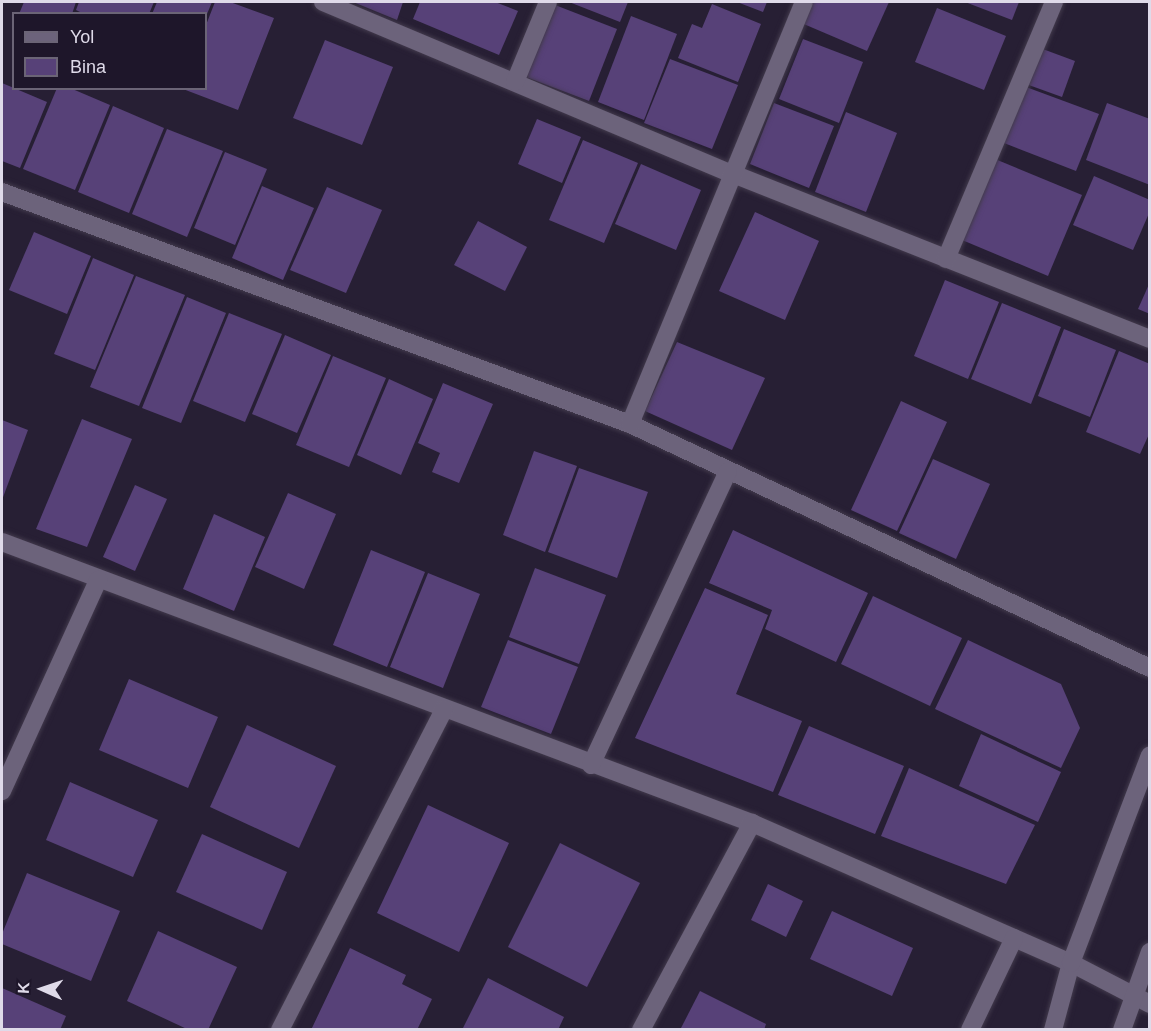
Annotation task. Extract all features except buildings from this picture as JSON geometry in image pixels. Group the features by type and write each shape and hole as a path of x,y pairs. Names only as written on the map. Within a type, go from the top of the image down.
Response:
{"street":[{"path":"323,2 733,174 1149,339"},
{"path":"515,82 548,2"},
{"path":"630,424 804,2"},
{"path":"946,259 1054,2"},
{"path":"2,192 630,424 1149,668"},
{"path":"591,765 728,471"},
{"path":"2,542 591,765 752,823 1071,963 1141,1000"},
{"path":"2,791 98,580"},
{"path":"280,1029 444,709"},
{"path":"1053,1029 1071,963 1149,755"},
{"path":"641,1029 752,823"},
{"path":"970,1029 1014,938"},
{"path":"1122,1029 1141,1000 1149,952"}]}
